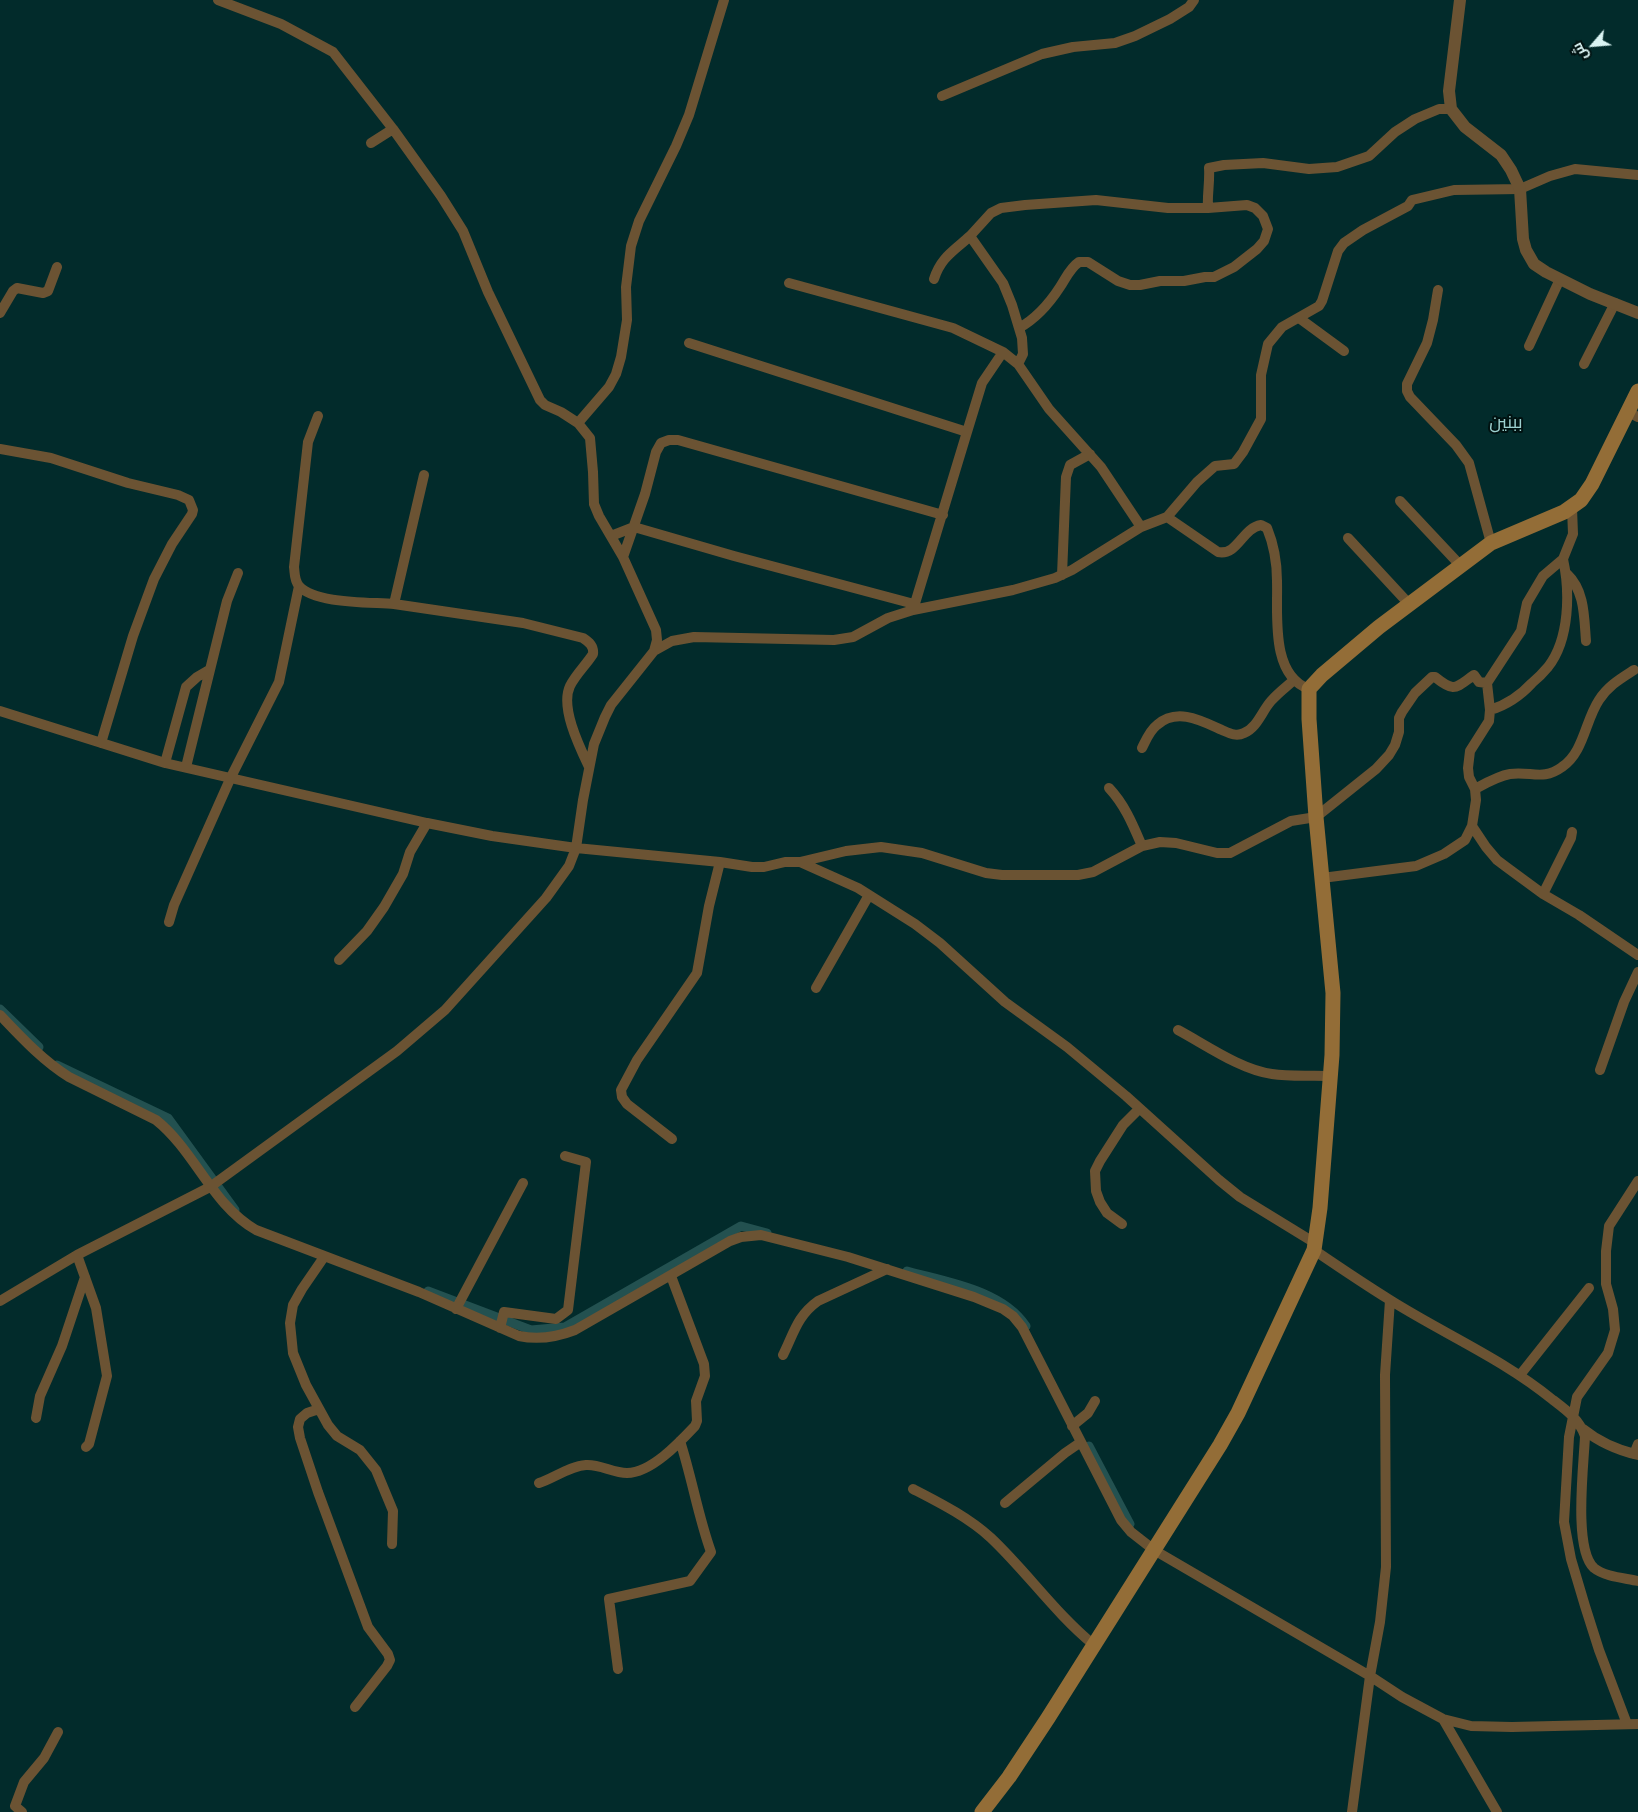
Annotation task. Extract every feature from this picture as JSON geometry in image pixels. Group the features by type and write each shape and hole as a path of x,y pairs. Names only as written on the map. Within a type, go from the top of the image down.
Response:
{"main road":[{"path":"982,1812 1009,1777 1220,1445 1238,1413 1315,1247 1331,1076 1333,993 1316,817 1309,719 1309,688 1379,627 1492,542 1553,517 1572,508 1581,500 1633,415 1638,391"}],"street":[{"path":"218,0 281,24 333,52 393,129 441,196 463,231 488,292 508,330 536,393 545,405 578,423 590,438 594,472 594,504 598,516 622,557 656,630 657,640 654,652"},
{"path":"578,423 609,387 616,374 621,357 627,320 626,287 631,246 639,221 689,115 724,0"},
{"path":"942,96 1042,54 1073,47 1115,43 1135,36 1170,19 1189,7 1194,0"},
{"path":"1460,0 1449,92 1451,109 1465,127 1505,159 1520,189 1523,239 1526,250 1534,264 1560,280 1638,313"},
{"path":"1208,208 1209,168 1224,165 1263,163 1309,169 1338,167 1369,156 1395,132 1415,119 1439,109 1451,109"},
{"path":"371,143 393,129"},
{"path":"0,1301 77,1255 210,1187 397,1051 445,1010 546,898 569,866 576,848 589,767 599,730 611,705 654,652 672,640 694,637 834,640 854,637 888,618 914,607 1022,588 1062,574 1141,528 1167,517 1215,466 1234,464 1243,452 1261,419 1261,375 1268,344 1282,328 1315,309 1322,300 1338,251 1344,243 1363,230 1408,206 1412,200 1454,190 1520,189 1550,176 1575,169 1638,175"},
{"path":"934,279 938,266 946,257 970,236 991,213 1001,208 1096,200 1168,208 1251,206 1260,212 1266,222 1267,236 1261,245 1234,267 1214,277 1160,282 1140,286 1130,285 1118,281 1088,262 1079,262 1073,267 1047,305 1036,317 1019,328"},
{"path":"970,236 1003,283 1022,338 1022,354 1018,364"},
{"path":"0,313 17,288 44,293 48,291 57,267"},
{"path":"1529,346 1560,280"},
{"path":"789,283 953,328 1003,352 1018,364 1049,409 1102,467 1141,528"},
{"path":"1438,290 1429,338 1407,384 1407,392 1415,404 1456,445 1469,463 1492,542"},
{"path":"1584,364 1614,303"},
{"path":"1299,318 1344,351"},
{"path":"689,343 967,432"},
{"path":"914,607 982,383 1003,352"},
{"path":"318,416 308,442 302,491 294,567 295,579 299,586 307,593 335,600 394,604 523,623 583,638 589,642 593,654 574,679 567,697 567,709 579,746 589,767"},
{"path":"622,557 634,526 656,452 661,443 669,440 678,440 943,515"},
{"path":"0,449 51,458 128,483 178,495 189,500 192,504 192,514 172,544 154,579 133,636 102,743"},
{"path":"1062,574 1066,477 1070,465 1090,454"},
{"path":"394,604 424,475"},
{"path":"1400,501 1460,565"},
{"path":"1322,878 1402,869 1429,861 1458,846 1464,840 1472,826 1476,800 1475,789 1469,777 1470,751 1489,721 1490,710 1487,683 1521,630 1527,602 1543,576 1563,559 1573,534 1572,508"},
{"path":"1167,517 1221,553 1233,550 1249,530 1254,527 1262,525 1266,528 1275,558 1277,582 1276,616 1280,647 1285,666 1294,680 1301,686 1309,688"},
{"path":"611,536 634,526 914,607"},
{"path":"1348,538 1410,605"},
{"path":"1490,710 1515,699 1549,666 1562,636 1566,620 1568,587 1563,559"},
{"path":"186,767 227,601 238,573"},
{"path":"1566,573 1576,585 1581,598 1586,640"},
{"path":"169,922 174,905 231,777 279,682 299,586"},
{"path":"165,763 186,688 197,677 209,670"},
{"path":"1475,789 1492,780 1511,774 1543,776 1553,773 1564,766 1577,749 1598,701 1611,684 1634,670"},
{"path":"0,711 165,763 427,824 511,839 752,867 764,867 785,862 800,862 846,851 881,847 922,853 986,873 1002,875 1086,875 1150,843 1167,842 1218,853 1230,853 1291,821 1316,817 1376,769 1389,755 1395,745 1399,732 1399,718 1402,712 1415,693 1432,677 1435,677 1451,688 1456,688 1474,675 1479,682 1487,683"},
{"path":"1142,748 1155,726 1164,719 1176,716 1193,718 1231,734 1239,735 1245,733 1251,730 1270,701 1294,680"},
{"path":"1109,788 1118,797 1142,846"},
{"path":"339,960 367,931 384,907 403,874 410,852 427,824"},
{"path":"1472,826 1497,860 1543,894 1579,915 1638,955"},
{"path":"1543,894 1571,838 1572,832"},
{"path":"672,1139 627,1104 622,1097 621,1090 637,1060 697,973 709,906 720,862"},
{"path":"800,862 858,888 916,924 940,943 1005,1002 1067,1047 1240,1197 1390,1300 1520,1375 1573,1416 1582,1428 1596,1439 1637,1451"},
{"path":"816,988 869,895"},
{"path":"1600,1070 1621,1009 1638,972"},
{"path":"0,1015 55,1068 68,1077 156,1120 168,1129 210,1187 238,1219 245,1224 324,1257 419,1292 519,1336 531,1338 562,1335 575,1330 730,1241 752,1235 772,1237 887,1269 974,1297 1003,1309 1013,1316 1022,1327 1121,1520 1131,1532 1154,1550 1370,1676 1402,1697 1443,1719 1471,1726 1633,1724 1599,1650 1571,1559 1564,1522 1569,1437 1577,1397 1608,1353 1615,1330 1613,1309 1606,1284 1607,1235 1614,1218 1638,1181"},
{"path":"1178,1030 1237,1062 1259,1071 1273,1074 1331,1076"},
{"path":"1122,1224 1107,1213 1100,1202 1096,1191 1095,1171 1123,1125 1139,1109"},
{"path":"500,1328 504,1312 556,1319 568,1310 586,1162 565,1156"},
{"path":"456,1309 523,1183"},
{"path":"77,1255 96,1308 107,1376 89,1444 86,1447"},
{"path":"324,1257 293,1305 290,1323 291,1341 297,1365 306,1386 336,1436 360,1450 376,1470 393,1511 392,1544"},
{"path":"783,1355 802,1315 809,1308 818,1301 887,1269"},
{"path":"539,1483 580,1466 588,1465 628,1473 641,1471 656,1462 695,1426 697,1421 696,1401 705,1376 704,1364 671,1276"},
{"path":"36,1418 40,1396 62,1346 85,1277"},
{"path":"1520,1375 1589,1288"},
{"path":"1352,1812 1370,1676 1380,1622 1386,1567 1385,1375 1390,1300"},
{"path":"1072,1426 1088,1413 1095,1401"},
{"path":"319,1408 307,1412 300,1419 298,1427 300,1438 368,1627 388,1654 390,1660 355,1707"},
{"path":"1582,1428 1585,1436 1580,1519 1588,1558 1593,1567 1604,1574 1638,1581"},
{"path":"618,1669 610,1600 690,1581 711,1552 703,1530 687,1462 680,1441"},
{"path":"1005,1503 1065,1452 1081,1442"},
{"path":"913,1489 946,1506 989,1536 1077,1631 1094,1645"},
{"path":"1443,1719 1496,1812"},
{"path":"16,1810 24,1782 44,1758 58,1732"}],"waterway":[{"path":"0,1009 39,1047"},
{"path":"57,1065 168,1118 235,1210"},
{"path":"428,1291 531,1330 565,1327 741,1226 767,1233"},
{"path":"907,1271 973,1289 1003,1304 1016,1314 1026,1326"},
{"path":"1089,1446 1130,1524"}],"district":[{"name":"ببنين","path":"1506,423"}]}
